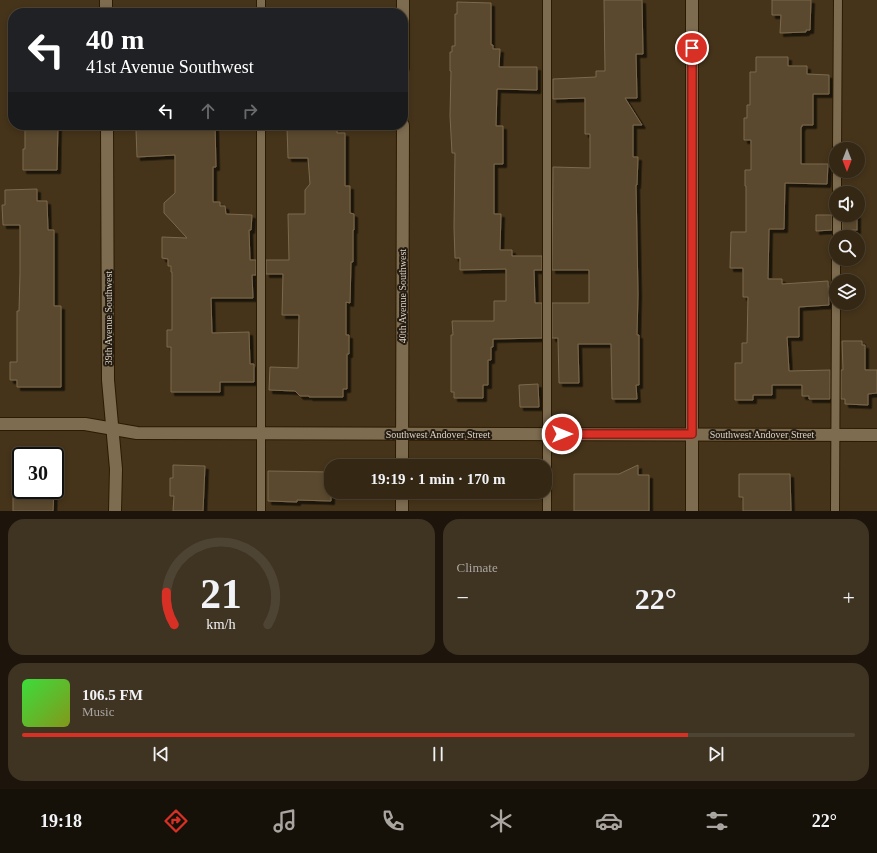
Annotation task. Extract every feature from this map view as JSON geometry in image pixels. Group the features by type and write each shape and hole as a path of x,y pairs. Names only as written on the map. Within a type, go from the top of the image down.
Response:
{"street":[{"path":"692,0 692,511"},
{"name":"39th Avenue Southwest","path":"107,130 108,380 116,469 115,511"},
{"name":"40th Avenue Southwest","path":"402,459 403,130"},
{"name":"Southwest Andover Street","path":"0,424 85,424 137,433 877,435"},
{"path":"402,499 402,511"}],"lane":[{"path":"547,0 547,511"},
{"path":"837,142 838,0"},
{"path":"261,130 261,511"},
{"path":"835,511 836,310"}],"building":[{"path":"604,0 642,0 643,54 636,54 637,98 625,98 642,125 633,125 633,157 638,157 636,185 638,294 637,335 639,335 639,385 636,385 637,399 612,399 611,344 578,344 579,383 559,383 558,338 552,338 552,303 589,303 589,270 552,270 553,167 590,168 590,134 585,134 585,98 553,99 553,79 596,77 596,71 605,71"},
{"path":"772,0 811,0 810,30 806,30 806,32 780,33 781,15 772,15"},
{"path":"457,2 491,3 491,45 493,45 493,49 500,49 499,67 537,67 537,90 497,89 496,126 503,126 503,164 494,164 494,214 501,214 500,250 512,250 512,256 542,256 542,270 534,270 535,303 542,303 542,338 493,339 493,347 491,347 491,360 488,360 488,385 483,385 483,398 454,398 454,392 451,392 452,321 494,321 494,301 506,301 506,269 460,270 460,258 455,258 455,153 452,153 450,116 450,52 452,52 452,46 455,46 455,14 457,14"},
{"path":"756,57 788,57 788,66 807,66 807,74 829,75 829,94 813,94 813,125 802,125 801,127 801,164 828,164 827,184 785,183 784,229 769,229 768,279 782,279 782,284 828,281 829,305 799,307 799,337 787,337 789,371 830,370 830,399 809,399 809,396 802,396 802,385 772,385 772,395 753,395 753,400 735,400 735,363 742,363 742,343 747,343 748,297 743,297 743,268 730,268 731,232 746,232 745,170 751,170 751,140 744,140 744,118 747,118 747,105 750,105 750,72 756,72"},
{"path":"25,130 58,130 57,170 23,170 23,149 25,149"},
{"path":"136,130 215,130 216,167 213,167 213,202 220,202 220,206 225,206 226,214 252,215 251,230 249,230 250,260 256,260 256,275 252,275 253,298 211,298 212,333 249,332 250,364 254,364 254,382 220,382 220,392 171,392 171,347 167,347 167,330 172,330 172,272 171,266 168,266 168,259 162,258 162,237 187,238 164,213 164,203 175,193 175,155 137,157"},
{"path":"287,130 337,130 337,133 345,133 345,186 350,186 350,213 354,214 354,230 353,262 351,262 350,303 346,302 346,335 349,335 349,354 347,354 347,389 343,389 343,397 309,397 300,396 295,391 269,390 270,367 298,368 299,315 282,315 283,274 266,274 266,260 289,260 288,214 305,214 305,190 310,184 308,158 288,158"},
{"path":"37,189 37,201 47,201 48,230 54,230 54,306 61,306 61,387 17,387 17,380 10,380 10,362 17,362 20,225 3,225 2,205 5,205 5,190"},
{"path":"816,215 829,215 829,222 832,222 832,230 816,231"},
{"path":"842,222 857,222 857,230 842,230"},
{"path":"842,341 862,341 862,345 865,345 865,370 877,370 877,393 868,394 868,405 845,404 845,399 841,399 841,370 843,370"},
{"path":"538,384 539,407 520,407 519,385"},
{"path":"173,465 205,466 203,511 173,511 174,496 170,496 170,478 173,478"},
{"path":"638,465 638,475 649,475 649,511 574,511 574,474 619,474"},
{"path":"268,471 324,472 324,499 331,499 331,501 268,501"},
{"path":"739,474 790,474 791,511 743,511 743,497 739,497"},
{"path":"13,499 54,499 53,511 13,511"}],"route":[{"path":"562,434 692,434 692,48"}]}
